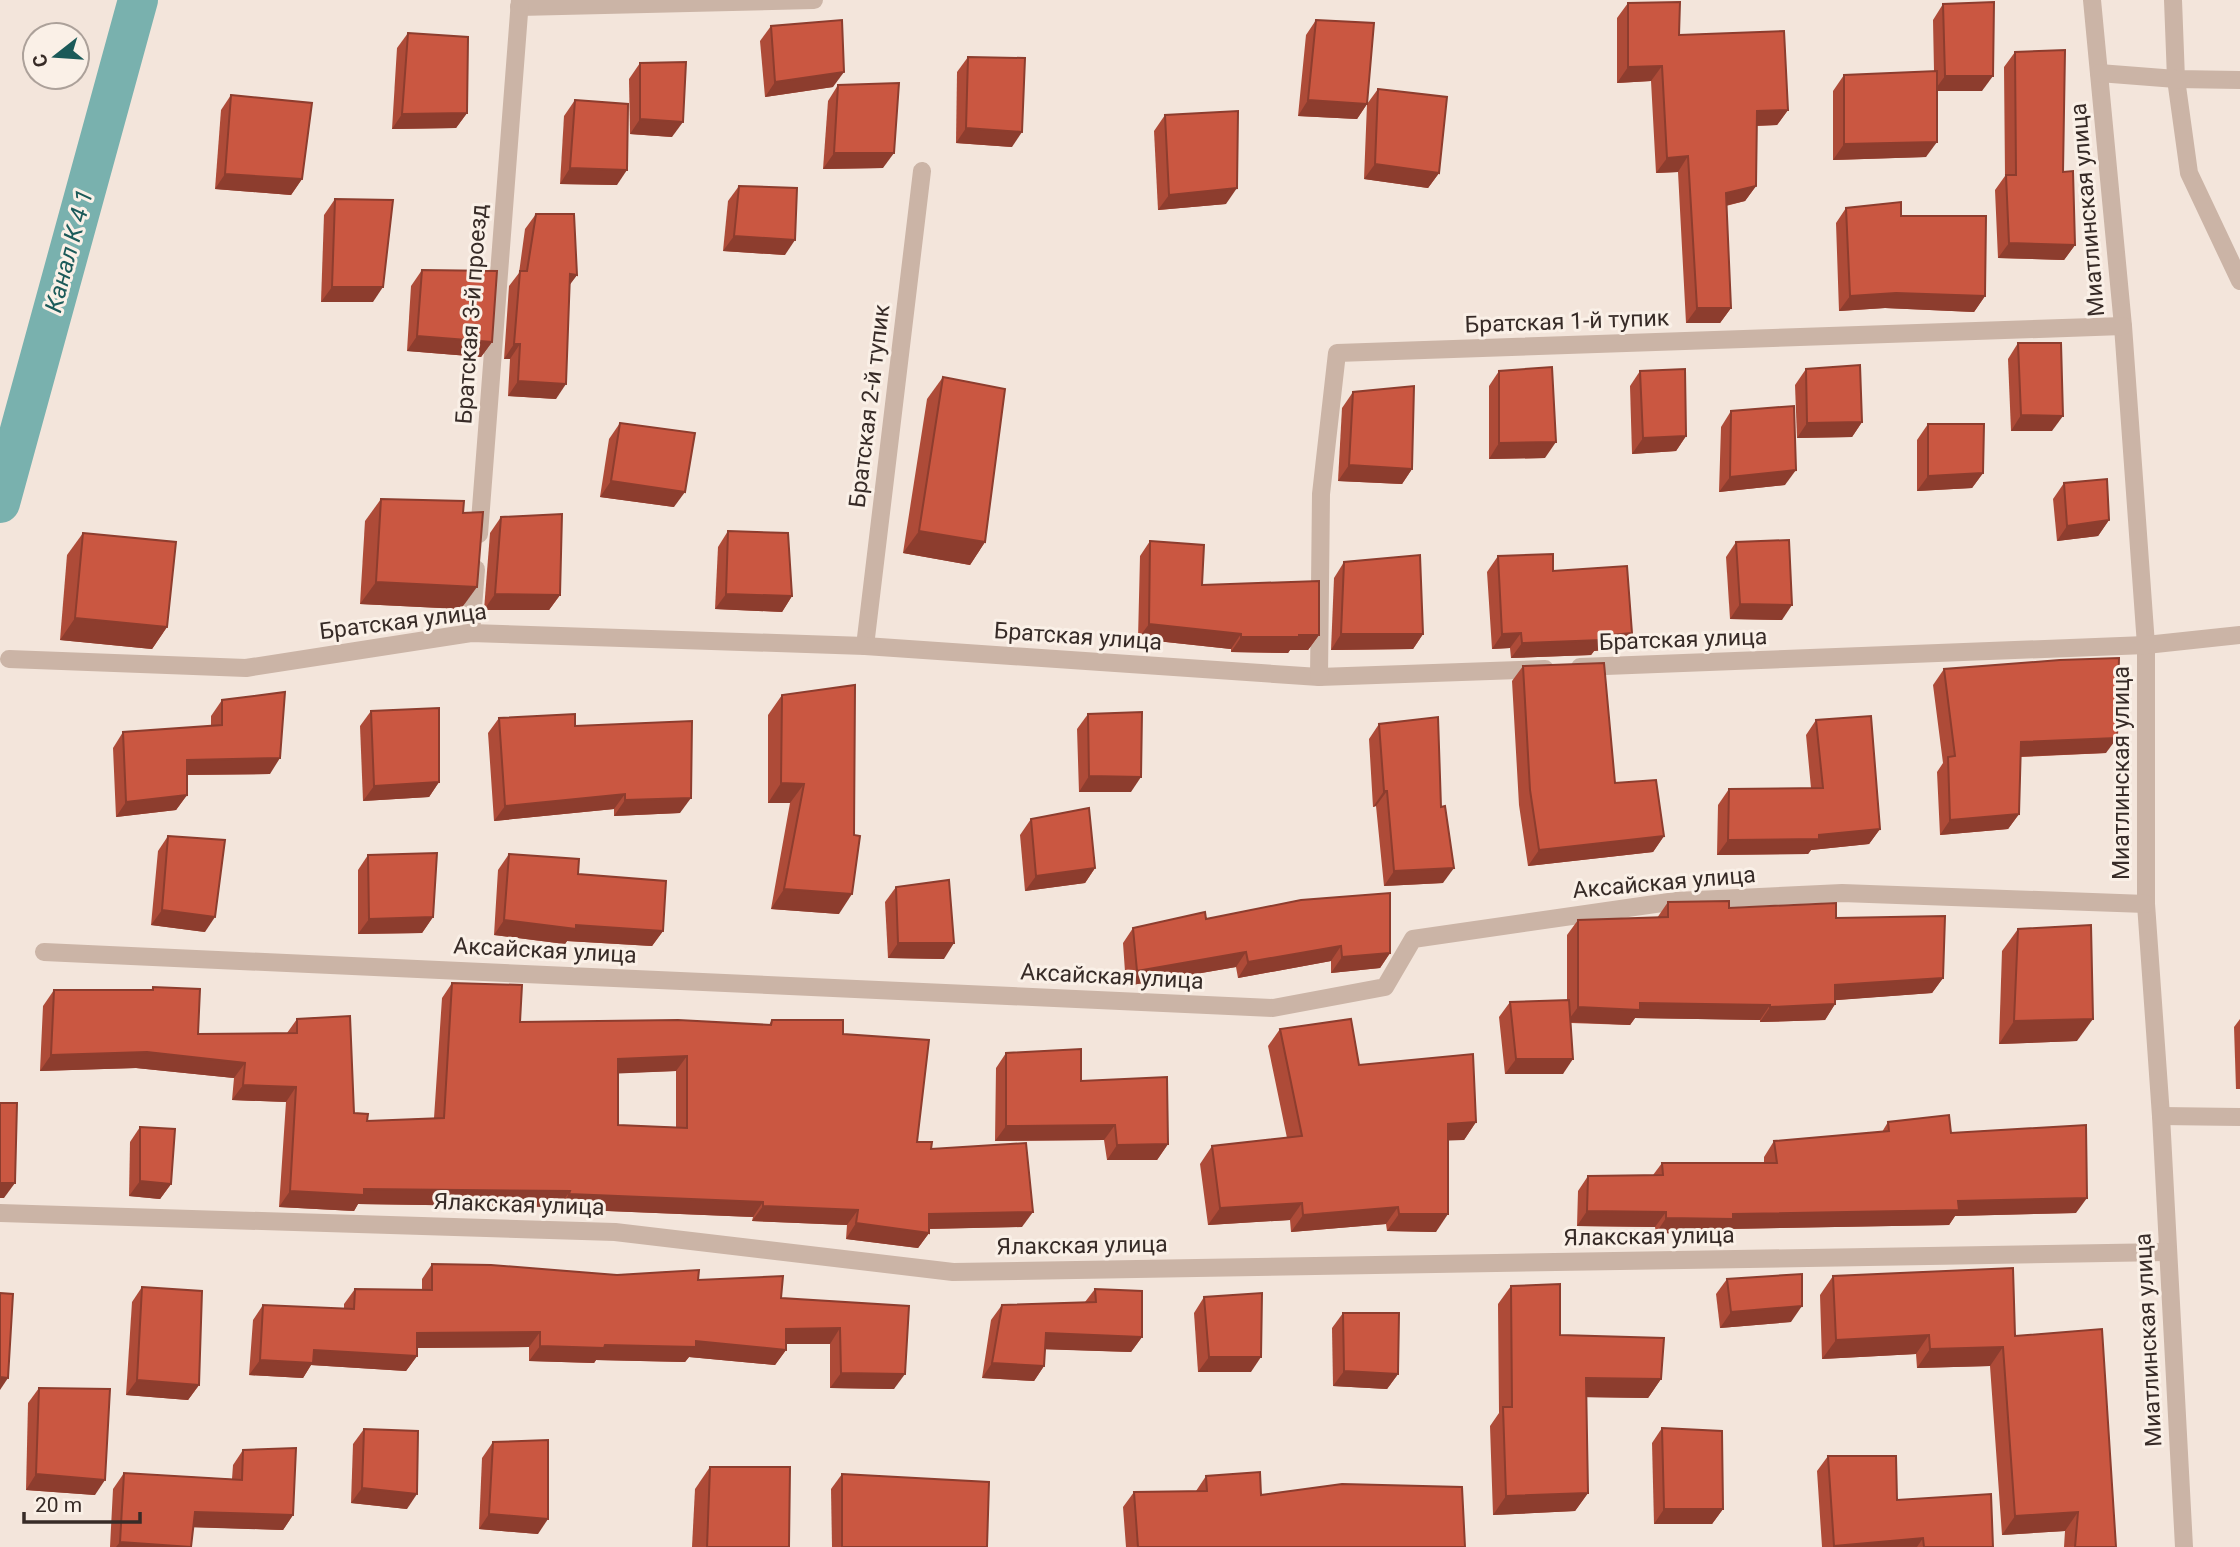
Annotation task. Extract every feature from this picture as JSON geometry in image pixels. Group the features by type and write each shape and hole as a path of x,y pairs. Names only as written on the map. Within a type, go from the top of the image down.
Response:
{"street":[{"path":"519,4 814,0"},
{"name":"Миатлинская улица","path":"2092,0 2123,326 2146,645 2146,904 2161,1116 2184,1547"},
{"path":"2173,0 2176,79 2189,173 2240,281"},
{"name":"Братская 3-й проезд","path":"471,633 519,4"},
{"path":"2099,73 2176,79 2240,79"},
{"name":"Братская 2-й тупик","path":"865,646 922,170"},
{"name":"Братская 1-й тупик","path":"1319,677 1321,494 1337,353 2123,326"},
{"name":"Братская улица","path":"9,659 246,668 471,633 865,646 1319,677 2146,645 2240,635"},
{"name":"Аксайская улица","path":"44,952 1273,1008 1385,987 1413,939 1676,901 1842,893 2146,904"},
{"path":"2161,1116 2240,1117"},
{"name":"Ялакская улица","path":"0,1213 615,1232 953,1272 2167,1252"}],"building":[{"path":"1680,2 1679,35 1784,31 1788,110 1757,111 1756,186 1726,193 1731,308 1697,308 1688,156 1667,158 1662,66 1628,67 1628,3"},
{"path":"1994,2 1993,76 1945,76 1943,4"},
{"path":"842,20 844,72 775,82 771,26"},
{"path":"1316,20 1374,23 1367,104 1308,100"},
{"path":"408,33 468,37 467,113 402,114"},
{"path":"2065,50 2063,172 2073,171 2075,245 2009,243 2006,175 2016,175 2015,52"},
{"path":"968,57 1025,58 1022,132 966,128"},
{"path":"686,62 683,122 640,119 640,63"},
{"path":"1937,71 1937,142 1844,144 1844,75"},
{"path":"899,83 894,153 834,153 838,85"},
{"path":"1378,89 1447,97 1439,173 1375,164"},
{"path":"231,95 312,103 302,179 225,174"},
{"path":"575,100 628,104 627,170 570,168"},
{"path":"1238,111 1237,188 1169,195 1165,115"},
{"path":"739,186 797,188 795,240 734,236"},
{"path":"335,199 393,200 383,287 332,287"},
{"path":"1901,202 1901,216 1986,216 1985,296 1896,293 1850,296 1846,208"},
{"path":"536,214 574,214 577,275 570,274 566,384 518,381 520,344 514,344 520,271 527,271"},
{"path":"422,270 497,271 492,342 417,336"},
{"path":"2018,343 2061,343 2063,416 2021,415"},
{"path":"1860,365 1862,422 1807,423 1806,369"},
{"path":"1552,367 1556,442 1499,443 1499,371"},
{"path":"1685,369 1686,436 1643,438 1640,371"},
{"path":"943,377 1005,389 985,542 919,531"},
{"path":"1414,386 1412,469 1349,465 1353,392"},
{"path":"1794,406 1796,470 1730,477 1731,411"},
{"path":"620,423 695,433 685,492 611,481"},
{"path":"1928,424 1984,424 1983,473 1928,476"},
{"path":"2107,479 2109,520 2067,526 2064,483"},
{"path":"381,499 464,501 463,513 483,512 477,587 376,582"},
{"path":"562,514 560,595 495,594 501,517"},
{"path":"728,531 788,533 792,596 726,594"},
{"path":"83,533 176,542 167,627 75,618"},
{"path":"1789,540 1792,605 1740,604 1736,542"},
{"path":"1150,541 1204,545 1202,585 1319,581 1319,635 1241,637 1241,634 1149,624"},
{"path":"1553,554 1553,571 1627,566 1632,633 1601,636 1602,640 1522,643 1521,633 1502,634 1498,556"},
{"path":"1420,555 1423,634 1341,634 1344,562"},
{"path":"2119,658 2117,738 2021,742 2019,814 1950,820 1948,757 1955,756 1944,669"},
{"path":"1604,663 1615,783 1656,780 1664,836 1539,850 1530,790 1523,666"},
{"path":"855,685 854,835 860,836 852,894 784,889 804,784 781,783 782,695"},
{"path":"285,692 280,758 187,760 187,795 126,802 123,732 222,725 222,700"},
{"path":"439,708 439,782 374,786 371,711"},
{"path":"1142,712 1141,777 1089,776 1088,714"},
{"path":"575,714 575,726 692,721 691,798 625,800 625,794 505,806 499,718"},
{"path":"1871,716 1880,829 1819,835 1819,839 1728,840 1729,789 1823,788 1816,720"},
{"path":"1438,717 1441,807 1445,806 1454,868 1394,871 1379,724"},
{"path":"1089,808 1095,868 1036,876 1031,819"},
{"path":"168,836 225,840 215,917 162,910"},
{"path":"437,853 433,917 369,919 368,855"},
{"path":"509,854 579,859 578,874 666,881 663,931 576,925 576,929 504,920"},
{"path":"949,880 954,943 898,943 896,887"},
{"path":"1390,893 1390,953 1342,957 1341,946 1248,962 1246,952 1137,971 1133,928 1205,912 1206,919 1301,900"},
{"path":"1729,901 1729,908 1836,903 1836,918 1945,916 1943,978 1835,985 1835,1004 1770,1007 1640,1003 1640,1010 1578,1007 1578,920 1668,917 1668,902"},
{"path":"2091,925 2093,1019 2014,1021 2018,929"},
{"path":"452,983 522,985 520,1022 678,1020 771,1025 772,1020 843,1020 843,1034 929,1040 917,1142 932,1142 931,1149 1026,1143 1033,1212 929,1214 929,1233 856,1223 858,1210 763,1206 763,1202 569,1194 570,1191 364,1189 364,1195 290,1191 296,1087 243,1085 245,1063 147,1052 51,1055 54,990 153,990 153,987 200,989 198,1034 297,1033 297,1019 350,1016 354,1113 368,1114 367,1121 444,1118","holes":["687,1056 687,1128 618,1125 618,1059"]},
{"path":"1569,1000 1573,1059 1516,1059 1510,1002"},
{"path":"1351,1019 1359,1065 1473,1054 1476,1122 1448,1124 1448,1214 1399,1214 1398,1207 1303,1215 1302,1203 1220,1208 1212,1146 1302,1136 1280,1029"},
{"path":"1081,1049 1081,1081 1167,1077 1168,1144 1117,1145 1115,1125 1006,1126 1006,1053"},
{"path":"0,1103 17,1103 15,1183 0,1183"},
{"path":"1949,1115 1951,1133 2086,1125 2087,1198 1958,1201 1959,1210 1733,1214 1733,1219 1666,1218 1666,1212 1587,1211 1588,1176 1663,1175 1662,1163 1777,1163 1774,1141 1889,1131 1888,1122"},
{"path":"140,1127 175,1129 171,1184 140,1181"},
{"path":"432,1264 491,1265 617,1275 699,1270 698,1280 783,1276 781,1298 909,1306 905,1374 841,1373 840,1328 786,1329 786,1350 696,1341 696,1347 540,1346 540,1332 417,1333 417,1356 314,1350 313,1363 260,1360 263,1305 354,1309 355,1289 432,1290"},
{"path":"2013,1268 2015,1336 2102,1329 2116,1547 2075,1547 2078,1512 2015,1516 2003,1347 1930,1349 1929,1335 1836,1340 1833,1276"},
{"path":"1802,1274 1802,1306 1731,1312 1727,1279"},
{"path":"1560,1284 1560,1335 1664,1338 1661,1379 1586,1378 1588,1493 1506,1496 1503,1407 1512,1407 1511,1286"},
{"path":"142,1287 202,1291 199,1385 137,1380"},
{"path":"1095,1289 1142,1291 1142,1337 1046,1333 1044,1366 992,1363 1002,1305 1096,1302"},
{"path":"0,1293 13,1294 8,1378 0,1377"},
{"path":"1262,1293 1261,1357 1209,1357 1204,1297"},
{"path":"1343,1313 1399,1313 1398,1374 1344,1371"},
{"path":"39,1388 110,1389 105,1480 36,1474"},
{"path":"1662,1428 1722,1431 1723,1509 1664,1509"},
{"path":"364,1429 418,1431 417,1494 362,1488"},
{"path":"548,1440 548,1519 489,1514 493,1442"},
{"path":"296,1448 293,1515 195,1512 191,1547 120,1542 124,1473 242,1480 243,1450"},
{"path":"1828,1456 1896,1456 1897,1500 1991,1494 1993,1547 1924,1547 1923,1538 1834,1546"},
{"path":"710,1467 790,1467 789,1547 707,1547"},
{"path":"1260,1472 1261,1495 1342,1484 1462,1487 1465,1547 1138,1547 1134,1492 1207,1491 1206,1476"},
{"path":"842,1474 989,1482 987,1547 842,1547"}],"waterway":[{"name":"Канал К 4 1","path":"0,503 138,0"}]}
